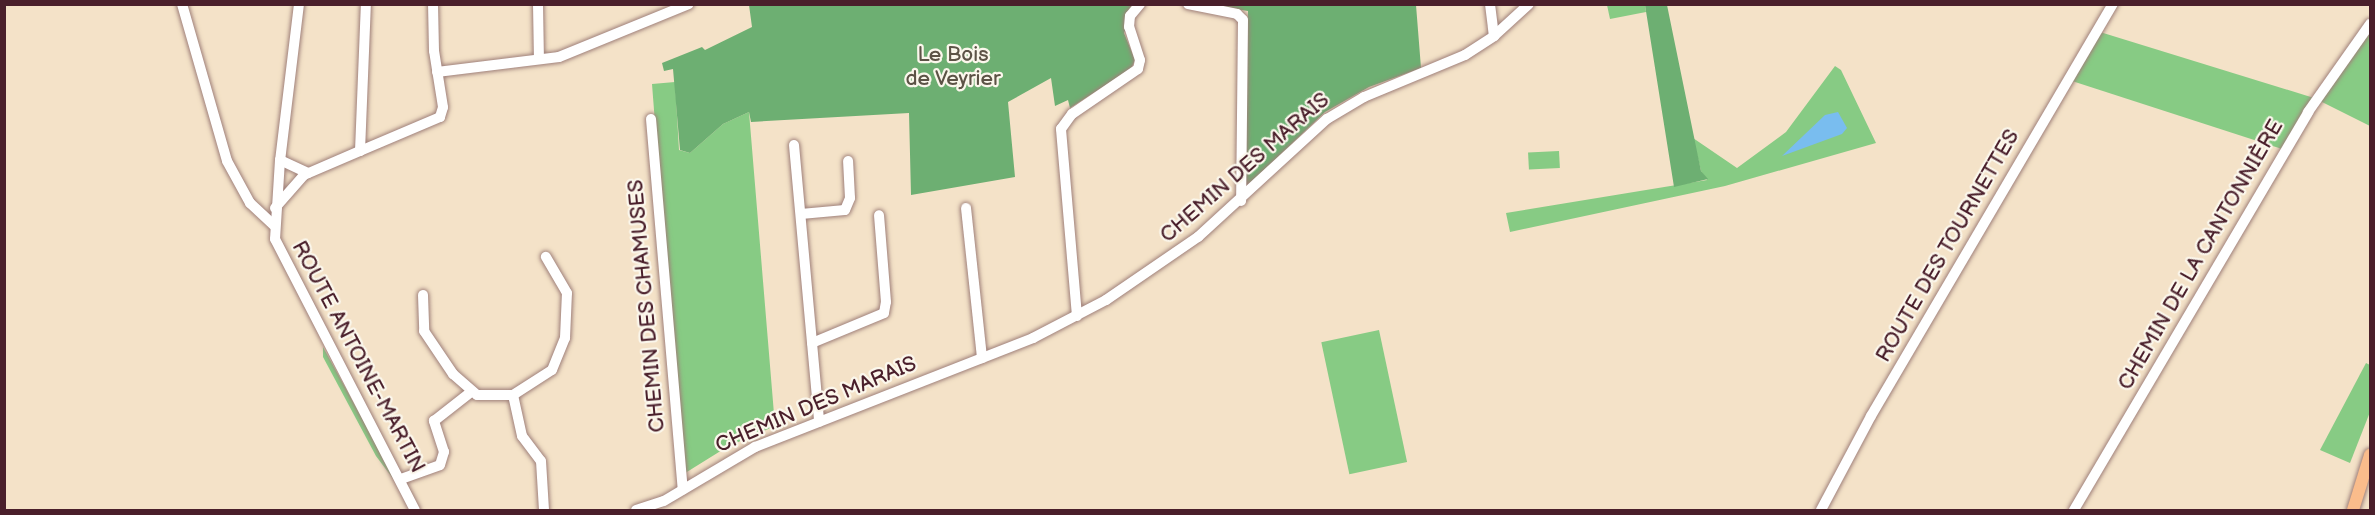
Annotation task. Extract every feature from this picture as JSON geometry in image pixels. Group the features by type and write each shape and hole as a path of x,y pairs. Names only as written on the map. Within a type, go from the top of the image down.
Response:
{"main road":[{"path":"2353,510 2370,455"}],"street":[{"path":"182,4 227,161 250,203 274,225"},
{"name":"ROUTE ANTOINE-MARTIN","path":"299,4 274,225 280,250 401,479 415,510"},
{"path":"360,151 366,4"},
{"path":"275,208 308,173 440,117 443,107 437,72 433,4"},
{"path":"538,4 539,59"},
{"path":"437,72 567,55 689,4"},
{"path":"1077,316 1060,136 1065,114 1138,69 1140,60 1129,27 1130,16 1140,4"},
{"path":"1188,4 1237,14 1243,20 1241,201"},
{"path":"1490,4 1494,36"},
{"name":"CHEMIN DES MARAIS","path":"636,510 683,490 745,452 982,358 1077,316 1166,262 1241,201 1307,135 1340,110 1377,91 1452,62 1494,36 1529,4"},
{"name":"ROUTE DES TOURNETTES","path":"1821,510 1870,416 2113,4"},
{"name":"CHEMIN DE LA CANTONNIÈRE","path":"2074,510 2308,112 2370,24"},
{"name":"CHEMIN DES CHAMUSES","path":"651,119 683,490"},
{"path":"794,145 819,422"},
{"path":"280,160 308,173"},
{"path":"801,214 845,210 850,198 848,161"},
{"path":"966,208 982,358"},
{"path":"812,343 884,313 886,302 879,215"},
{"path":"423,295 422,323 428,339 471,392 486,398 513,395 552,370 565,338 567,293 546,257"},
{"path":"401,479 440,465 444,452 434,421 471,392"},
{"path":"513,395 522,436 542,461 544,510"}],"green space":[{"name":"Le Bois de Veyrier","path":"749,5 1134,5 1124,33 1135,60 1131,69 1070,108 1068,100 1055,106 1051,78 1008,102 1015,177 911,195 909,113 751,122 749,112 723,124 690,153 680,150 673,69 664,71 662,63 702,47 705,50 752,27"},
{"path":"1209,5 1416,5 1421,68 1369,87 1325,112 1247,186 1243,177 1248,11"},
{"path":"1607,5 1645,5 1646,12 1610,19"},
{"path":"1645,5 1667,5 1701,171 1708,179 1674,187"},
{"path":"2370,31 2370,126 2320,101"},
{"path":"2100,32 2314,98 2282,149 2072,81"},
{"path":"1835,66 1841,70 1876,143 1725,186 1510,232 1506,213 1707,180 1701,171 1693,138 1737,168 1786,132"},
{"path":"675,82 679,150 690,153 723,124 749,112 775,426 727,447 682,475 652,84"},
{"path":"1559,151 1560,168 1529,170 1528,153"},
{"path":"1379,330 1407,462 1349,474 1321,342"},
{"path":"323,347 394,480 376,456 323,357"},
{"path":"2366,363 2370,365 2370,412 2350,463 2320,450"}],"water":[{"path":"1838,112 1847,128 1842,134 1782,156 1825,115"}]}
